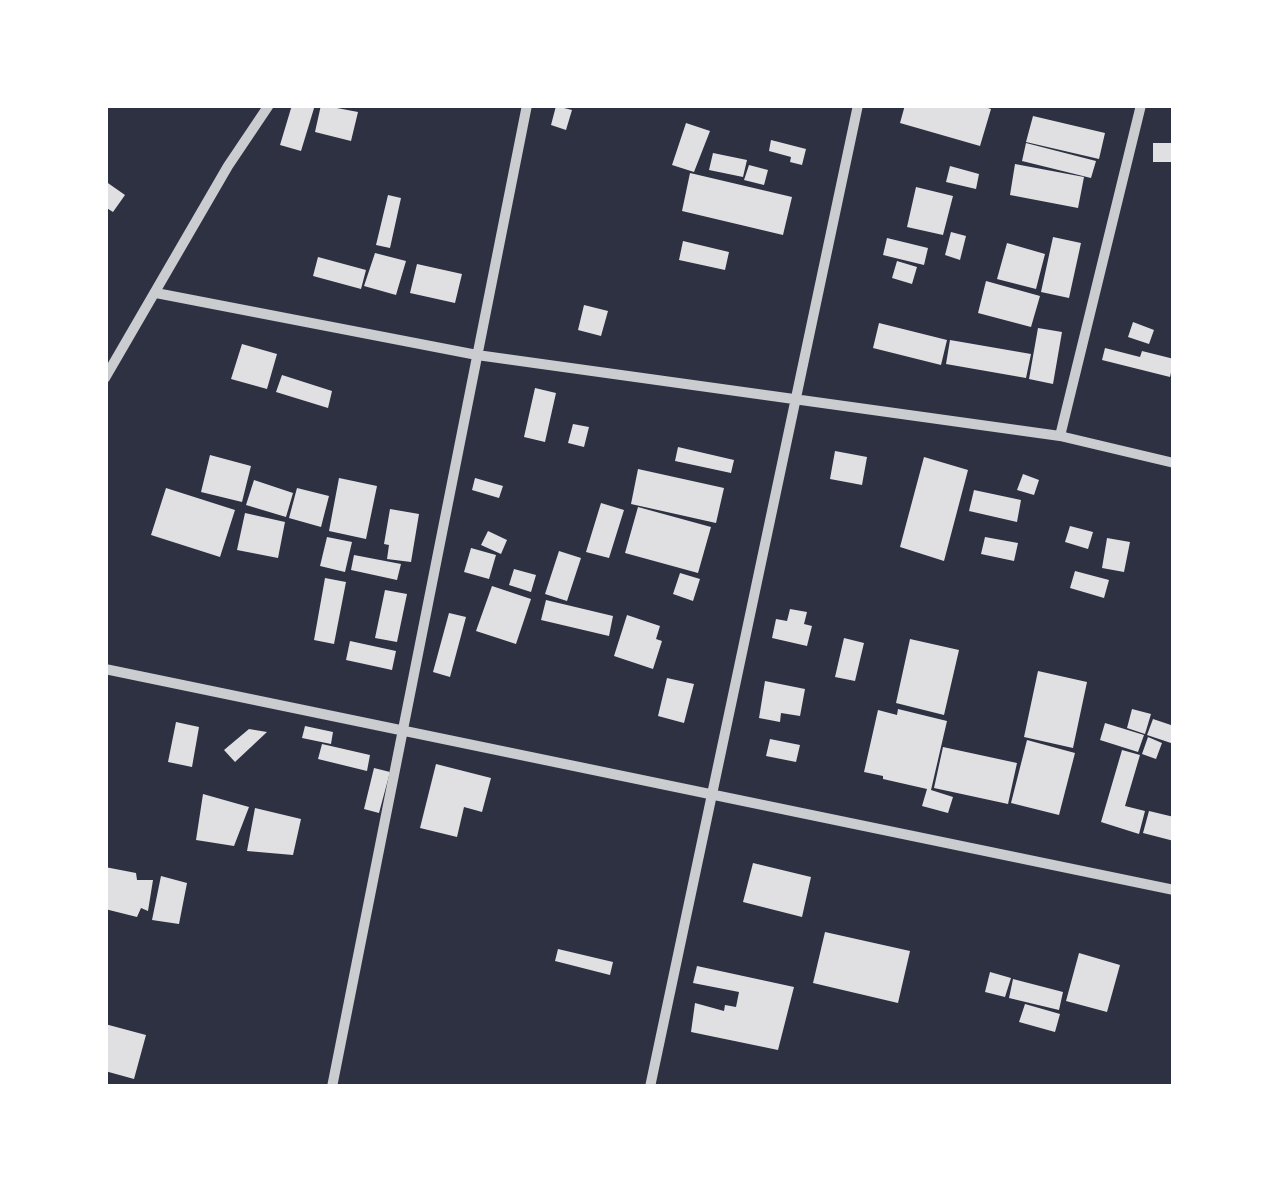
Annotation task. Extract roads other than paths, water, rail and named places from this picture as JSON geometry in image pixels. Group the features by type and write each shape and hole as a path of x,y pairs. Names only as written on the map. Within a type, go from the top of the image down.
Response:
{"street":[{"path":"105,378 228,166 268,105"},
{"path":"332,1087 528,105"},
{"path":"650,1087 858,105"},
{"path":"1060,436 1141,105"},
{"path":"156,293 477,355 1060,436 1174,462"},
{"path":"105,669 1174,890"}]}
